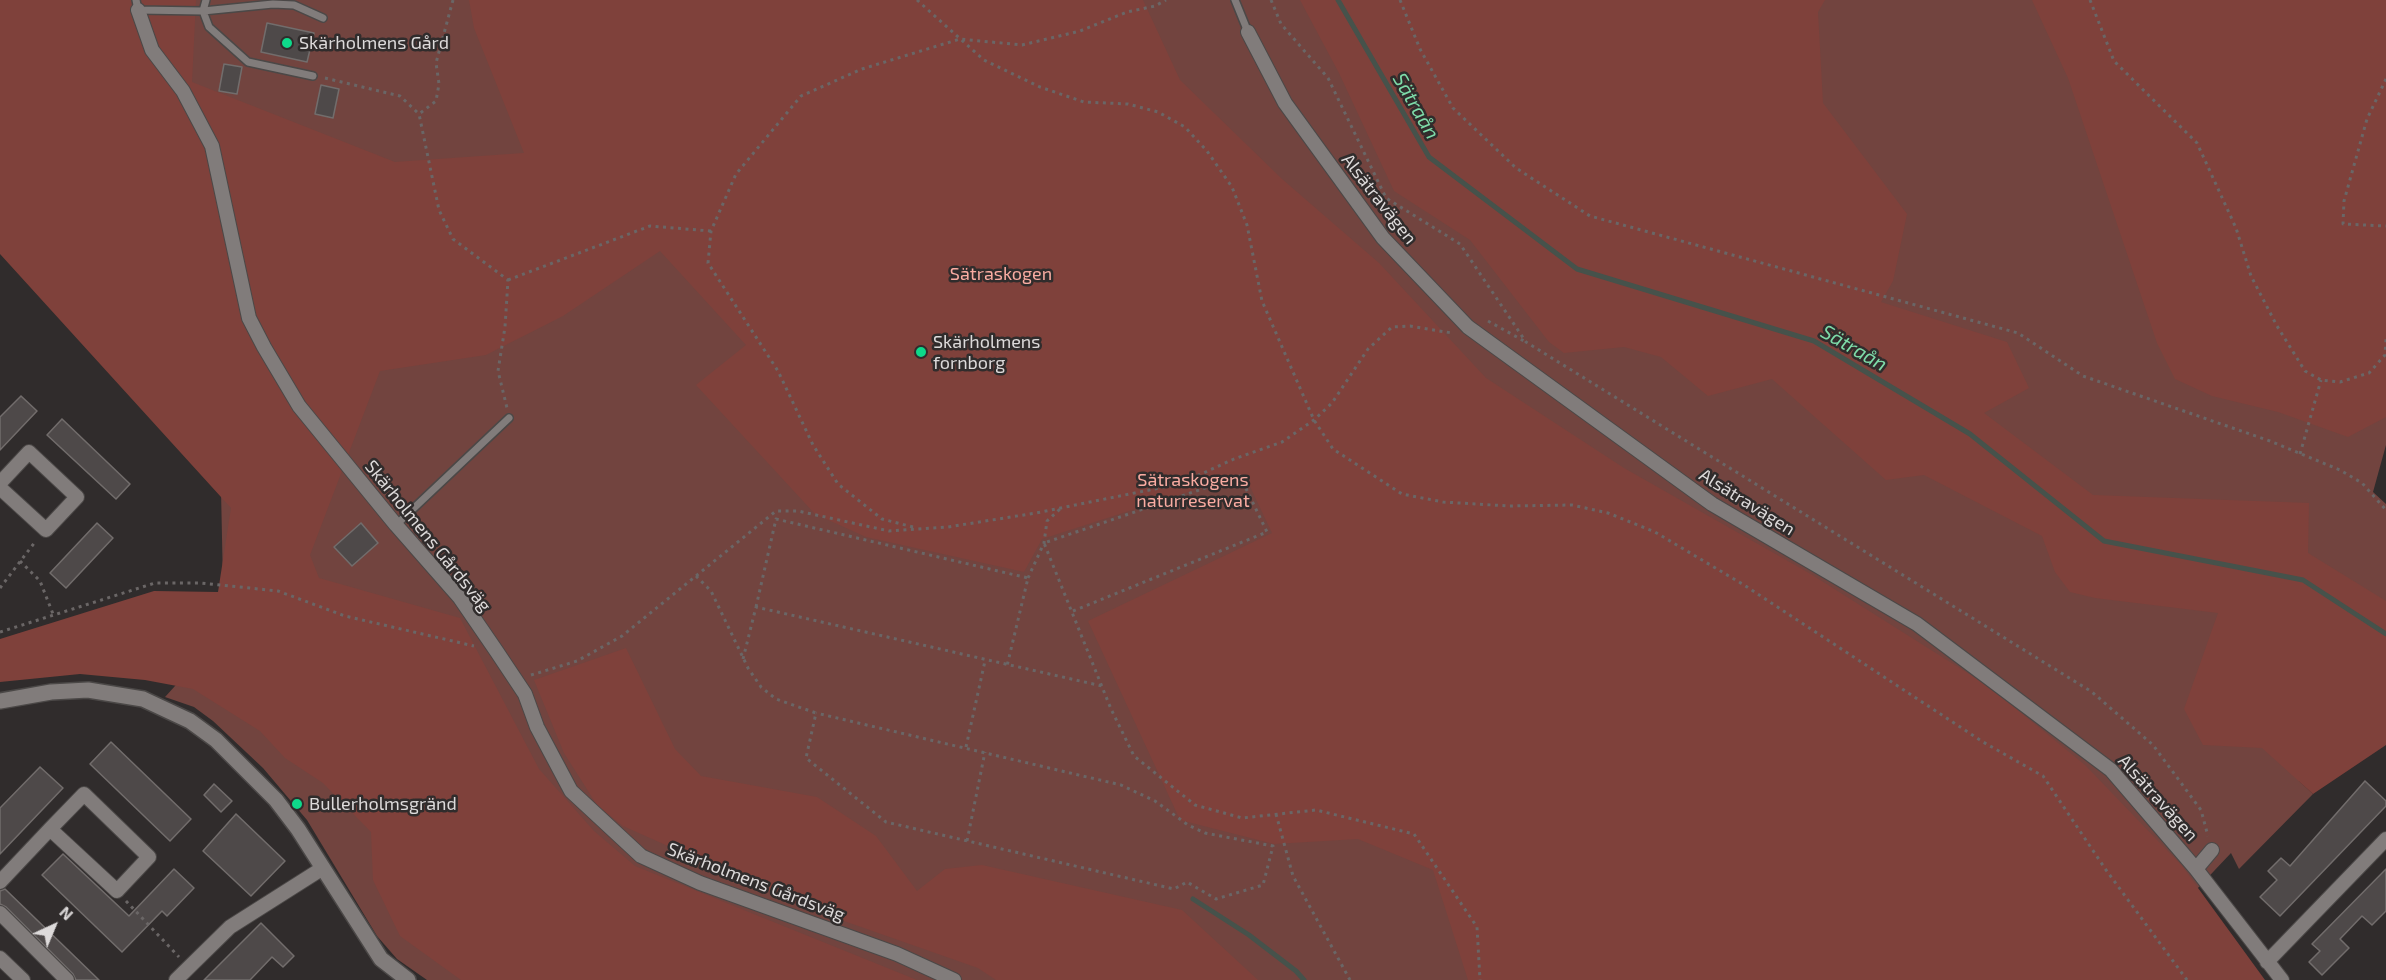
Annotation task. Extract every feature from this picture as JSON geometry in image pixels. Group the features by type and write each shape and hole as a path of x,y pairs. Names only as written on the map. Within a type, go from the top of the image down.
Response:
{"street":[{"name":"Skärholmens Gårdsväg","path":"137,5 152,50 183,92 212,146 249,318 259,337 299,406 396,525 460,598 515,679 571,791 641,856 700,884 897,954 954,980"},
{"name":"Alsätravägen","path":"1248,32 1285,103 1383,238 1468,327 1712,504 1926,630 2110,770 2196,868 2282,980"},
{"path":"0,483 29,452 77,497 46,530 0,488"},
{"path":"0,701 51,692 88,690 125,695 167,708 216,740 252,774 298,829 381,958 408,980"},
{"path":"0,882 50,829 84,794 149,857 117,891 50,829"},
{"path":"2267,962 2386,838"},
{"path":"2196,868 2212,850"},
{"path":"176,980 230,927 323,868"},
{"path":"0,914 67,980"},
{"path":"0,958 23,980"}],"lane":[{"path":"206,0 203,11 209,27 248,62 313,76"},
{"path":"1235,0 1248,32"},
{"path":"137,5 203,11 273,4 294,5 323,18"},
{"path":"396,525 509,418"}],"path":[{"path":"419,114 436,100 439,84 436,63 453,0"},
{"path":"917,0 984,60 1040,87 1084,102 1128,104 1158,112 1185,127 1193,135 1232,187 1247,225 1262,301 1314,420 1333,449 1402,494 1443,502 1509,506 1572,505 1608,513 1655,532 1792,616 1983,742 2043,776 2106,870 2187,980"},
{"path":"918,528 882,519 838,484 813,445 778,371 708,262 711,231 736,174 801,96 862,69 960,39 1022,45 1080,31 1127,12 1155,6 1166,0"},
{"path":"1271,0 1281,24 1328,78 1386,198 1460,244 1526,342"},
{"path":"1400,0 1420,50 1453,108 1515,168 1590,216 2018,333 2083,376 2270,441 2340,470 2362,483 2386,510"},
{"path":"2090,0 2114,61 2197,143 2236,228 2251,276 2277,326 2305,371 2321,380 2340,382 2369,373 2385,355 2386,339"},
{"path":"313,76 360,84 400,96 419,114 439,210 453,239 508,280"},
{"path":"2386,79 2367,119 2344,201 2343,224 2386,226"},
{"path":"508,280 650,226 711,231"},
{"path":"508,280 505,327 498,371 509,418"},
{"path":"515,679 577,661 599,650 638,624 776,511 798,511 890,531 948,526 1036,513 1179,484 1234,459 1282,442 1314,420 1332,403 1368,349 1392,327 1457,333 1481,317 1526,342 2092,692 2153,745 2201,810 2212,850"},
{"path":"2300,454 2321,380"},
{"path":"1044,543 1240,476 1268,532 1073,611"},
{"path":"1006,666 1028,578 1044,543 1047,521 1056,511 1068,506"},
{"path":"743,659 776,519 1028,578"},
{"path":"0,588 46,530"},
{"path":"1044,543 1102,686 1134,756 1195,805 1242,818 1316,810 1414,834 1477,927 1480,980"},
{"path":"20,561 40,581 53,615"},
{"path":"696,576 711,591 743,659 761,687 776,699 816,713 1121,785 1155,801 1188,825 1205,833 1273,846 1263,885 1216,899 1187,882 1174,889 886,822 806,758 816,713"},
{"path":"0,632 155,583 201,583 278,591 345,616 497,652"},
{"path":"756,607 1006,666 1102,686"},
{"path":"966,748 986,661"},
{"path":"967,841 985,752"},
{"path":"1276,814 1293,876 1350,980"},
{"path":"117,891 188,967"}],"green space":[{"name":"Sätraskogens naturreservat","path":"0,0 2386,0 2386,445 2373,492 2386,504 2386,735 2299,781 2313,794 2239,869 2231,853 2197,889 2255,980 427,980 397,959 377,936 307,820 263,768 213,721 194,707 165,697 224,632 220,443"},
{"name":"Sätraskogen","path":"0,0 196,0 192,82 395,162 524,153 474,28 469,0 1143,0 1180,80 1282,179 1379,263 1486,378 1624,468 1809,573 1988,686 2085,765 2182,866 2265,980 1468,980 1433,870 1358,839 1274,844 1180,820 1088,621 1272,533 1244,474 1042,539 1024,572 866,537 815,514 696,385 746,345 660,251 563,316 486,355 380,371 310,555 319,578 460,618 539,769 594,831 635,866 917,980 461,980 400,936 373,880 371,832 323,783 285,758 260,731 193,689 145,680 80,674 0,682 0,639 154,591 218,592 231,508 0,254"},
{"path":"1300,0 1825,0 1818,12 1823,103 1907,214 1893,281 1881,302 2007,342 2029,388 1984,413 2093,495 2309,503 2308,553 2386,601 2386,745 2313,794 2262,748 2203,745 2184,709 2218,613 2095,598 2070,592 2055,572 2042,536 1924,475 1886,480 1772,379 1708,396 1661,357 1624,347 1564,353 1549,342 1470,240 1394,191 1339,73"},
{"path":"2032,0 2386,0 2386,417 2348,437 2278,412 2212,396 2175,379 2157,343 2068,78"},
{"path":"626,648 675,749 701,776 817,797 876,836 917,891 945,869 982,865 1182,910 1258,980 996,980 978,968 807,908 623,826 597,805 564,753 534,680"}],"building":[{"name":"Skärholmens Gård","path":"267,23 314,33 307,62 261,52"},
{"path":"224,64 242,67 237,94 219,91"},
{"path":"321,85 339,89 333,118 315,114"},
{"path":"21,396 37,411 0,450 0,417"},
{"path":"62,419 130,484 116,499 47,435"},
{"path":"97,523 113,538 66,588 50,573"},
{"path":"361,523 378,543 352,566 334,547"},
{"path":"111,742 191,819 170,841 90,764"},
{"path":"40,767 63,788 0,854 0,808"},
{"path":"2365,781 2386,801 2386,806 2280,916 2260,897 2277,880 2268,871 2281,858 2290,866"},
{"path":"214,784 232,801 221,812 204,795"},
{"path":"236,814 285,861 251,896 203,851"},
{"path":"63,854 129,916 174,869 194,888 167,916 162,911 122,952 42,875"},
{"path":"2386,869 2386,911 2372,925 2362,916 2340,939 2349,948 2322,975 2309,962 2320,951 2312,944"},
{"path":"5,889 99,980 76,980 73,974 6,907 0,904 0,891"},
{"path":"261,923 294,956 283,967 272,957 250,980 204,980"}],"waterway":[{"name":"Sätraån","path":"1338,0 1429,157 1577,269 1814,341 1970,434 2104,541 2303,580 2386,634"},
{"path":"1193,899 1249,935 1296,971 1304,980"}],"place":[{"name":"Skärholmens Gård","path":"287,43"},
{"name":"Skärholmens fornborg","path":"921,352"},
{"name":"Bullerholmsgränd","path":"297,804"}]}
